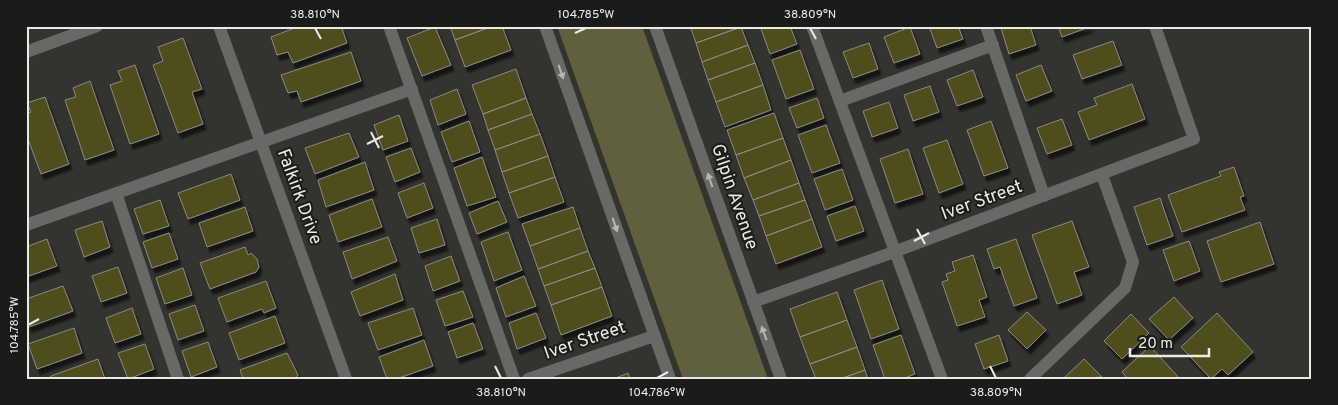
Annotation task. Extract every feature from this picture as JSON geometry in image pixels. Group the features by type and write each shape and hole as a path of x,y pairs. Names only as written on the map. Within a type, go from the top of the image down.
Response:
{"street":[{"path":"26,52 97,26"},
{"name":"Falkirk Drive","path":"219,26 346,379"},
{"path":"389,26 514,379"},
{"path":"544,26 670,379"},
{"name":"Gilpin Avenue","path":"655,26 781,379"},
{"path":"812,26 942,379"},
{"path":"986,26 1044,196"},
{"name":"Iver Street","path":"753,302 894,252 1194,139 1155,26"},
{"path":"840,101 993,45"},
{"path":"26,225 412,89"},
{"path":"1030,379 1125,288 1133,262 1102,175"},
{"path":"116,193 178,379"},
{"name":"Iver Street","path":"528,379 654,336"}],"shaded area":[{"path":"557,26 642,26 768,379 683,379"}],"building":[{"path":"300,26 341,26 347,43 293,63 288,52 277,55 271,37"},
{"path":"450,26 493,26 455,40"},
{"path":"493,26 502,26 511,50 465,67 455,40"},
{"path":"690,26 741,26 741,27 696,43"},
{"path":"760,26 790,26 797,44 770,54"},
{"path":"929,26 958,26 963,39 937,48"},
{"path":"1007,26 1030,26 1036,45 1009,54 1001,28"},
{"path":"1058,26 1092,26 1062,37"},
{"path":"435,27 451,65 422,76 407,38"},
{"path":"741,27 748,45 702,62 696,43"},
{"path":"910,27 920,54 894,63 884,37"},
{"path":"183,38 202,89 192,92 203,124 178,133 153,65 163,61 158,47"},
{"path":"1113,41 1122,65 1082,79 1073,55"},
{"path":"869,43 878,69 853,78 843,52"},
{"path":"748,45 755,63 708,80 702,62"},
{"path":"800,50 814,89 786,99 772,60"},
{"path":"351,52 361,81 301,102 297,91 288,93 281,75"},
{"path":"755,63 763,85 716,102 708,80"},
{"path":"135,65 159,134 130,144 110,85 122,81 118,71"},
{"path":"1041,65 1052,91 1026,101 1016,75"},
{"path":"516,69 526,98 483,114 472,85"},
{"path":"973,70 983,97 957,106 947,80"},
{"path":"90,81 114,150 85,160 65,100 76,97 73,88"},
{"path":"1132,84 1145,119 1089,140 1078,112 1097,105 1094,98"},
{"path":"763,85 771,110 725,127 716,102"},
{"path":"930,86 939,112 913,121 904,95"},
{"path":"457,89 466,114 438,125 430,100"},
{"path":"45,97 69,164 41,174 26,134 26,114 31,112 27,103"},
{"path":"526,98 532,114 488,130 483,114"},
{"path":"817,98 824,118 797,128 789,108"},
{"path":"889,102 898,128 872,137 863,111"},
{"path":"774,113 783,138 736,155 727,130"},
{"path":"532,114 540,134 495,150 488,130"},
{"path":"399,115 408,141 383,150 374,125"},
{"path":"1062,119 1072,145 1047,154 1037,128"},
{"path":"469,121 480,152 452,162 441,132"},
{"path":"991,121 1008,168 984,176 967,130"},
{"path":"826,125 840,163 812,173 798,135"},
{"path":"349,133 359,157 315,174 305,148"},
{"path":"540,134 548,156 502,172 495,150"},
{"path":"783,138 791,160 744,178 736,155"},
{"path":"947,140 963,184 939,193 923,148"},
{"path":"411,148 420,172 395,182 386,157"},
{"path":"908,149 923,194 895,203 880,159"},
{"path":"548,156 555,177 509,193 502,172"},
{"path":"482,157 496,197 467,206 454,168"},
{"path":"791,160 799,183 753,200 744,178"},
{"path":"365,162 374,190 326,207 318,180"},
{"path":"1234,167 1244,196 1240,197 1245,210 1182,232 1168,195 1221,176 1219,172"},
{"path":"842,169 853,200 825,210 814,179"},
{"path":"231,174 240,200 188,219 178,193"},
{"path":"555,177 564,202 518,218 509,193"},
{"path":"424,183 433,208 407,218 398,193"},
{"path":"799,183 805,200 759,216 753,200"},
{"path":"1160,198 1173,236 1147,245 1134,207"},
{"path":"372,199 382,227 338,242 329,215"},
{"path":"160,200 169,226 143,234 134,209"},
{"path":"805,200 812,219 766,236 759,216"},
{"path":"498,201 507,222 477,234 469,213"},
{"path":"855,206 864,231 836,241 827,216"},
{"path":"245,207 253,231 207,247 199,223"},
{"path":"573,207 580,228 530,246 522,224"},
{"path":"437,219 445,245 419,253 411,228"},
{"path":"812,219 822,247 776,264 766,236"},
{"path":"102,221 110,247 84,257 75,230"},
{"path":"1072,221 1089,267 1074,272 1082,295 1057,304 1032,235"},
{"path":"1260,222 1274,264 1221,282 1207,241"},
{"path":"580,228 588,251 538,269 530,246"},
{"path":"508,232 522,270 494,281 481,242"},
{"path":"169,233 178,259 152,268 143,242"},
{"path":"388,237 397,261 352,279 343,252"},
{"path":"47,239 57,266 26,277 26,247"},
{"path":"1016,239 1037,298 1014,306 1000,267 994,269 987,249"},
{"path":"1189,241 1200,271 1174,281 1163,250"},
{"path":"245,247 248,255 251,253 257,259 259,267 256,272 210,289 200,263"},
{"path":"588,251 595,268 544,286 538,269"},
{"path":"973,255 987,297 979,300 985,317 957,326 942,282 948,280 946,274 955,271 952,262"},
{"path":"451,256 460,281 433,291 425,266"},
{"path":"118,267 127,293 101,302 92,276"},
{"path":"183,268 192,295 165,304 156,278"},
{"path":"595,268 602,287 551,305 544,286"},
{"path":"395,274 403,300 360,316 351,292"},
{"path":"524,276 536,306 506,317 496,288"},
{"path":"882,280 899,329 871,339 854,290"},
{"path":"266,281 276,308 264,313 262,309 227,322 218,298"},
{"path":"63,286 73,311 29,327 26,321 26,299"},
{"path":"602,287 612,316 561,335 551,305"},
{"path":"463,291 473,317 445,326 436,300"},
{"path":"837,292 847,320 800,337 790,309"},
{"path":"1174,297 1193,318 1169,340 1149,319"},
{"path":"195,305 204,331 178,340 169,314"},
{"path":"132,308 141,334 115,343 106,318"},
{"path":"413,308 422,335 378,350 368,323"},
{"path":"1027,312 1046,330 1027,349 1008,330"},
{"path":"536,313 546,338 517,349 509,323"},
{"path":"1217,313 1253,352 1228,375 1222,369 1211,379 1181,347"},
{"path":"1131,314 1149,333 1122,359 1104,341"},
{"path":"275,316 285,343 239,360 229,333"},
{"path":"847,320 857,347 810,364 800,337"},
{"path":"473,323 483,349 457,358 448,332"},
{"path":"74,328 82,353 37,369 28,344"},
{"path":"901,335 915,374 902,379 885,379 873,345"},
{"path":"999,335 1008,361 984,369 975,344"},
{"path":"424,340 433,366 396,379 387,379 379,357"},
{"path":"208,342 217,367 191,377 182,351"},
{"path":"145,344 154,369 128,379 118,353"},
{"path":"1150,346 1180,379 1128,379 1122,372"},
{"path":"857,347 865,370 840,379 816,379 810,364"},
{"path":"287,353 298,375 295,379 243,379 240,370"},
{"path":"98,359 105,379 49,379 51,376"},
{"path":"1084,359 1102,377 1063,379"},
{"path":"865,370 868,379 840,379"},
{"path":"628,373 630,379 613,379"}]}
